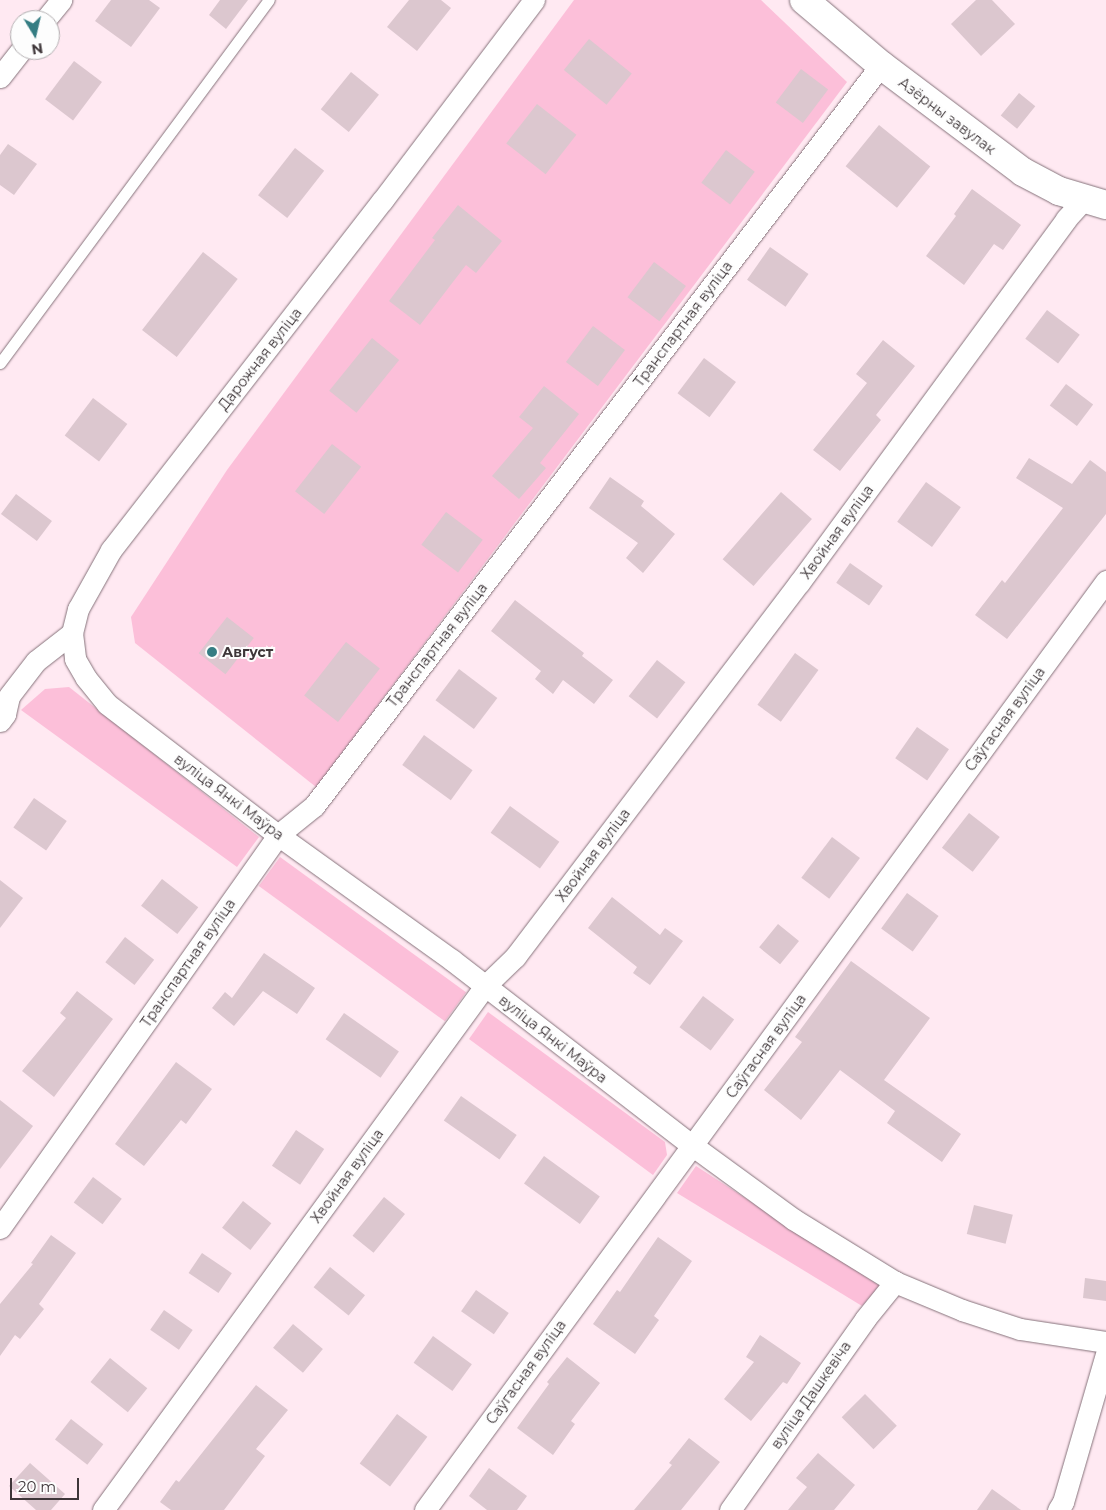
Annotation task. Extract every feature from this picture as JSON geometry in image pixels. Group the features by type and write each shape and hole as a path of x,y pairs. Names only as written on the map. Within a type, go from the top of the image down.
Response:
{"street":[{"path":"53,10 61,0"},
{"name":"Дарожная вуліца","path":"72,633 78,610 111,550 382,201 534,0"},
{"name":"Азёрны завулак","path":"804,0 881,65 1023,172 1059,191 1095,202"},
{"path":"0,77 14,60"},
{"name":"Транспартная вуліца","path":"0,1228 278,836 314,806 881,65"},
{"name":"Хвойная вуліца","path":"102,1510 485,986 521,950 799,583 1060,227 1095,202"},
{"name":"Саўгасная вуліца","path":"425,1510 1106,581"},
{"path":"0,721 5,714 5,693 36,661 72,633"},
{"name":"вуліца Янкі Маўра","path":"72,633 75,659 86,678 107,704 278,836 452,960 693,1146 793,1220 895,1282 962,1310 1020,1329 1106,1342"},
{"name":"вуліца Дашкевіча","path":"730,1510 865,1319 895,1282"},
{"path":"1058,1510 1063,1502 1106,1354"}],"lane":[{"path":"0,363 269,0"}],"shaded area":[{"path":"574,0 761,0 847,82 316,787 135,643 131,617 227,470"},
{"path":"69,687 259,837 237,867 21,710 45,689"},
{"path":"280,857 466,992 445,1021 259,886"},
{"path":"488,1012 665,1142 667,1155 653,1175 469,1039"},
{"path":"696,1166 880,1286 862,1306 677,1193"}],"building":[{"path":"111,0 149,0 160,8 131,47 95,21"},
{"path":"220,0 248,0 226,29 209,15"},
{"path":"409,0 441,0 451,8 417,51 387,27"},
{"path":"976,0 992,0 1015,24 981,56 951,24"},
{"path":"589,39 632,74 607,105 564,70"},
{"path":"74,61 102,82 73,120 45,99"},
{"path":"801,69 828,89 803,123 776,103"},
{"path":"351,72 379,95 349,132 321,109"},
{"path":"1019,93 1035,106 1017,129 1001,116"},
{"path":"537,104 576,135 546,174 506,143"},
{"path":"879,125 930,167 897,208 846,166"},
{"path":"8,144 37,164 14,195 0,185 0,155"},
{"path":"295,148 324,171 287,218 258,195"},
{"path":"726,150 755,172 730,204 701,183"},
{"path":"972,189 1021,225 1003,250 994,244 964,285 926,256 956,216 954,214"},
{"path":"458,205 502,241 476,273 466,265 420,325 389,301 435,240 432,238"},
{"path":"770,247 809,274 786,307 747,280"},
{"path":"203,252 238,279 177,357 142,330"},
{"path":"654,262 686,286 659,321 628,297"},
{"path":"1047,310 1080,335 1058,363 1025,339"},
{"path":"593,326 625,350 598,386 566,362"},
{"path":"372,338 399,360 356,413 329,391"},
{"path":"883,340 915,366 876,415 881,420 840,471 813,450 867,383 856,374"},
{"path":"704,358 736,382 709,417 678,393"},
{"path":"1066,384 1093,404 1077,426 1050,406"},
{"path":"544,386 579,414 540,463 546,468 519,499 492,476 533,428 519,417"},
{"path":"93,398 127,424 99,461 65,436"},
{"path":"332,444 361,467 324,514 295,491"},
{"path":"1029,458 1072,484 1090,460 1106,472 1106,514 1007,639 975,615 1002,580 1005,583 1063,508 1016,478"},
{"path":"610,477 644,501 641,506 675,534 643,573 626,558 638,543 589,508"},
{"path":"926,482 961,507 932,547 897,522"},
{"path":"781,492 812,519 754,586 723,559"},
{"path":"16,494 52,521 37,541 1,514"},
{"path":"446,512 483,540 458,572 421,545"},
{"path":"850,563 883,586 869,606 836,583"},
{"path":"515,600 584,653 582,656 613,680 594,704 563,680 553,694 535,679 541,671 491,631"},
{"path":"227,617 254,638 225,674 199,653"},
{"path":"346,642 380,668 338,722 304,696"},
{"path":"795,653 818,670 781,722 757,705"},
{"path":"657,660 685,682 657,718 629,696"},
{"path":"459,669 497,698 474,729 436,700"},
{"path":"917,727 949,749 927,780 895,758"},
{"path":"424,735 473,770 451,800 402,765"},
{"path":"34,798 67,821 46,850 13,827"},
{"path":"510,806 559,842 540,869 491,833"},
{"path":"969,813 1000,837 973,872 942,848"},
{"path":"832,837 860,858 829,899 801,878"},
{"path":"162,879 198,907 177,934 141,906"},
{"path":"0,880 23,898 0,928"},
{"path":"907,893 939,916 913,952 881,929"},
{"path":"612,897 660,935 665,928 683,941 650,985 633,973 637,967 588,928"},
{"path":"778,924 799,941 780,964 759,947"},
{"path":"125,937 154,960 134,985 105,962"},
{"path":"264,953 315,988 297,1014 263,991 234,1026 212,1008 225,992 232,998"},
{"path":"851,961 930,1018 884,1080 961,1134 942,1162 887,1123 895,1111 840,1070 801,1120 764,1090 802,1042 795,1037"},
{"path":"77,991 113,1019 54,1097 22,1071 66,1018 60,1013"},
{"path":"703,996 734,1019 711,1051 680,1027"},
{"path":"344,1013 399,1051 381,1078 326,1039"},
{"path":"176,1062 212,1089 186,1124 181,1120 144,1166 115,1144"},
{"path":"461,1096 517,1135 499,1160 444,1121"},
{"path":"0,1100 33,1126 0,1169"},
{"path":"296,1130 324,1149 300,1185 272,1166"},
{"path":"544,1156 600,1197 580,1224 524,1184"},
{"path":"93,1177 122,1199 102,1224 74,1203"},
{"path":"384,1197 405,1214 374,1253 353,1236"},
{"path":"243,1201 271,1223 250,1250 222,1228"},
{"path":"974,1205 1013,1215 1006,1244 967,1234"},
{"path":"51,1235 76,1253 39,1304 44,1309 20,1339 15,1335 0,1356 0,1304 33,1264 31,1263"},
{"path":"658,1237 692,1261 654,1316 659,1320 635,1354 593,1324 617,1290 620,1292"},
{"path":"202,1253 232,1273 218,1293 189,1273"},
{"path":"330,1267 365,1295 349,1316 314,1287"},
{"path":"1085,1278 1106,1281 1106,1301 1083,1298"},
{"path":"476,1290 509,1313 494,1334 461,1311"},
{"path":"164,1310 193,1330 179,1350 150,1330"},
{"path":"293,1324 323,1349 303,1373 273,1348"},
{"path":"760,1335 801,1363 787,1384 783,1382 751,1421 724,1399 754,1362 746,1357"},
{"path":"433,1336 472,1364 452,1391 414,1363"},
{"path":"567,1357 600,1383 571,1421 575,1424 553,1455 517,1428 549,1384 547,1382"},
{"path":"110,1358 147,1388 128,1412 90,1382"},
{"path":"256,1385 288,1410 256,1449 265,1456 224,1510 171,1510 160,1502 176,1480 179,1482"},
{"path":"865,1394 897,1426 873,1449 842,1417"},
{"path":"397,1414 427,1437 390,1486 360,1464"},
{"path":"71,1419 103,1444 87,1465 55,1439"},
{"path":"689,1438 720,1462 681,1510 634,1510 672,1465 669,1463"},
{"path":"818,1453 855,1485 834,1510 788,1510 807,1487 796,1478"},
{"path":"30,1463 65,1494 51,1510 36,1510 9,1486"},
{"path":"489,1468 527,1496 517,1510 487,1510 469,1496"},
{"path":"992,1489 1021,1510 977,1510"}],"place":[{"name":"Август","path":"212,652"}]}
